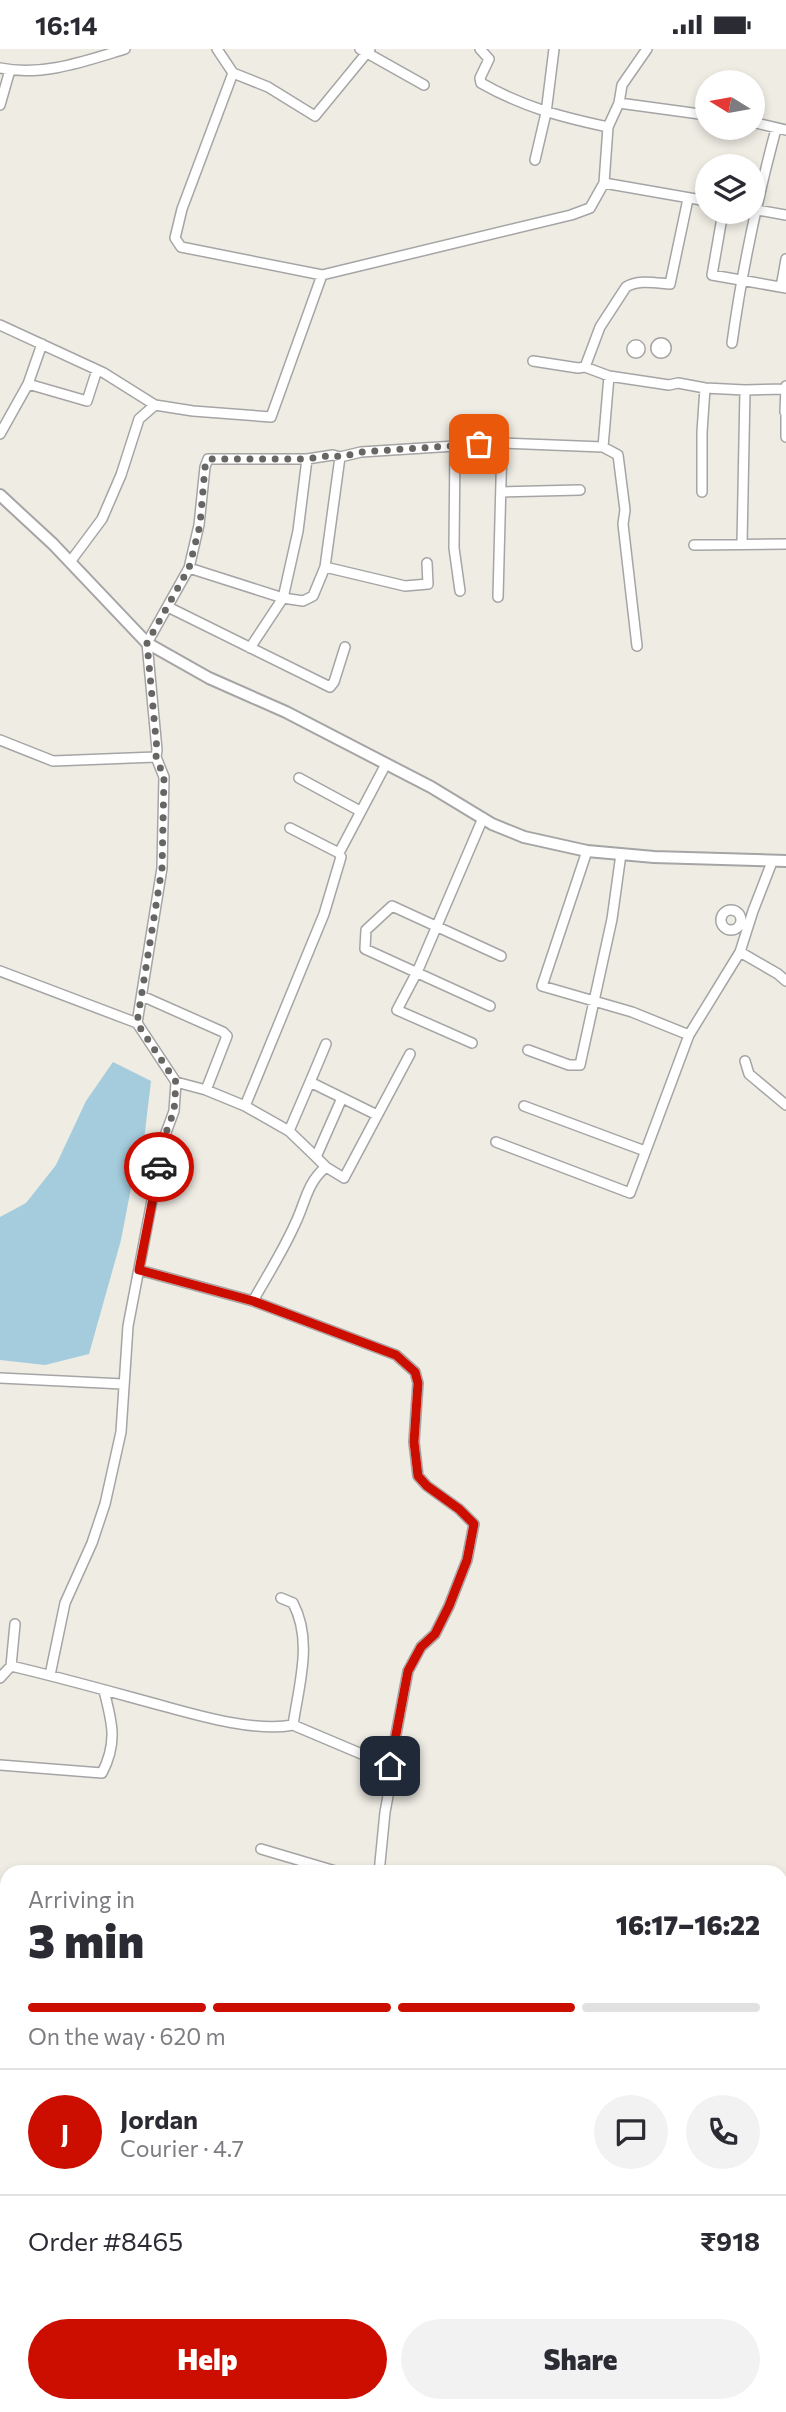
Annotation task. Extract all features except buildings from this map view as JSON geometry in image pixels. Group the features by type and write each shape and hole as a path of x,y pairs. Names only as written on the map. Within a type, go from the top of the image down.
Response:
{"street":[{"path":"0,105 5,69 60,68 125,49"},
{"path":"217,49 233,73 268,87 315,116 365,50 424,85"},
{"path":"480,49 489,59 480,78 481,83 509,99 546,113 608,127"},
{"path":"536,160 546,113 554,49"},
{"path":"233,73 182,209 175,238 181,247 322,275 571,215 590,208 604,184 608,127 622,85 647,49"},
{"path":"618,103 695,113"},
{"path":"765,176 781,129"},
{"path":"604,184 695,200"},
{"path":"585,367 600,327 626,287 632,283 670,284 688,199"},
{"path":"765,211 786,215"},
{"path":"721,224 712,275 783,287 786,258"},
{"path":"732,343 751,224"},
{"path":"0,325 97,370 155,405 271,417 322,275"},
{"path":"0,434 28,384 42,344"},
{"path":"533,361 585,367 609,376 669,385 678,383 705,388 745,390 786,387 786,437"},
{"path":"28,384 87,401 97,370"},
{"path":"603,447 609,376"},
{"path":"702,492 705,388"},
{"path":"742,544 745,390"},
{"path":"70,562 102,519 121,475 139,419 155,405"},
{"path":"498,597 502,443"},
{"path":"137,1023 162,868 164,777 156,757 147,643 189,568 200,525 208,459 307,459 333,455 340,457 361,452 502,443 603,447 618,455 637,646"},
{"path":"455,445 454,548 460,591"},
{"path":"189,568 283,598 303,601 313,596 325,566 340,457"},
{"path":"250,648 283,598 298,531 307,459"},
{"path":"501,492 580,490"},
{"path":"0,495 70,562 147,643 209,678 286,712 431,787 483,818 524,837 587,851 786,861"},
{"path":"695,545 786,544"},
{"path":"325,566 405,586 428,584 428,563"},
{"path":"167,607 330,687 345,647"},
{"path":"0,740 53,761 156,757"},
{"path":"245,1106 324,914 341,857 339,853 386,764"},
{"path":"299,778 360,811"},
{"path":"472,1044 397,1010 416,973 483,818"},
{"path":"290,828 339,853"},
{"path":"587,851 542,986 632,1012 689,1035"},
{"path":"528,1050 569,1065 580,1065 612,919 621,854"},
{"path":"496,1142 630,1193 689,1035 740,952 772,862"},
{"path":"490,1006 365,949 366,930 392,907 501,956"},
{"path":"740,952 786,981"},
{"path":"0,971 137,1023 176,1082 174,1111 164,1138 128,1326 121,1431 92,1543 65,1603 50,1675"},
{"path":"142,996 227,1036 206,1090"},
{"path":"289,1131 326,1044"},
{"path":"176,1082 206,1090 245,1106 289,1131 326,1167 344,1178 410,1054"},
{"path":"745,1061 749,1074 786,1105"},
{"path":"310,1082 377,1115"},
{"path":"316,1157 342,1098"},
{"path":"524,1106 645,1151"},
{"path":"253,1301 296,1222 307,1190 318,1173 326,1167"},
{"path":"139,1270 253,1301 396,1355 415,1372 418,1383 414,1442 418,1476 474,1524 467,1560 449,1606 435,1634 421,1647 408,1671 390,1766 391,1780 380,1865"},
{"path":"0,1378 123,1384"},
{"path":"281,1598 293,1602 302,1620 305,1647 293,1725"},
{"path":"0,1678 11,1666 15,1624"},
{"path":"11,1666 206,1717 242,1724 293,1725 390,1766"},
{"path":"0,1765 103,1773 113,1742 113,1729 104,1691"},
{"path":"261,1849 315,1865"}],"water":[{"path":"113,1062 151,1081 144,1140 121,1240 89,1354 45,1365 0,1360 0,1217 26,1203 56,1165 86,1101"}],"way so far":[{"path":"159,1167 164,1138 174,1111 176,1082 137,1023 162,868 164,777 156,757 147,643 189,568 200,525 208,459 307,459 333,455 340,457 361,452 479,444"}],"route":[{"path":"159,1167 139,1270 253,1301 396,1355 415,1372 418,1383 414,1442 418,1476 474,1524 467,1560 449,1606 435,1634 421,1647 408,1671 390,1766"}]}
